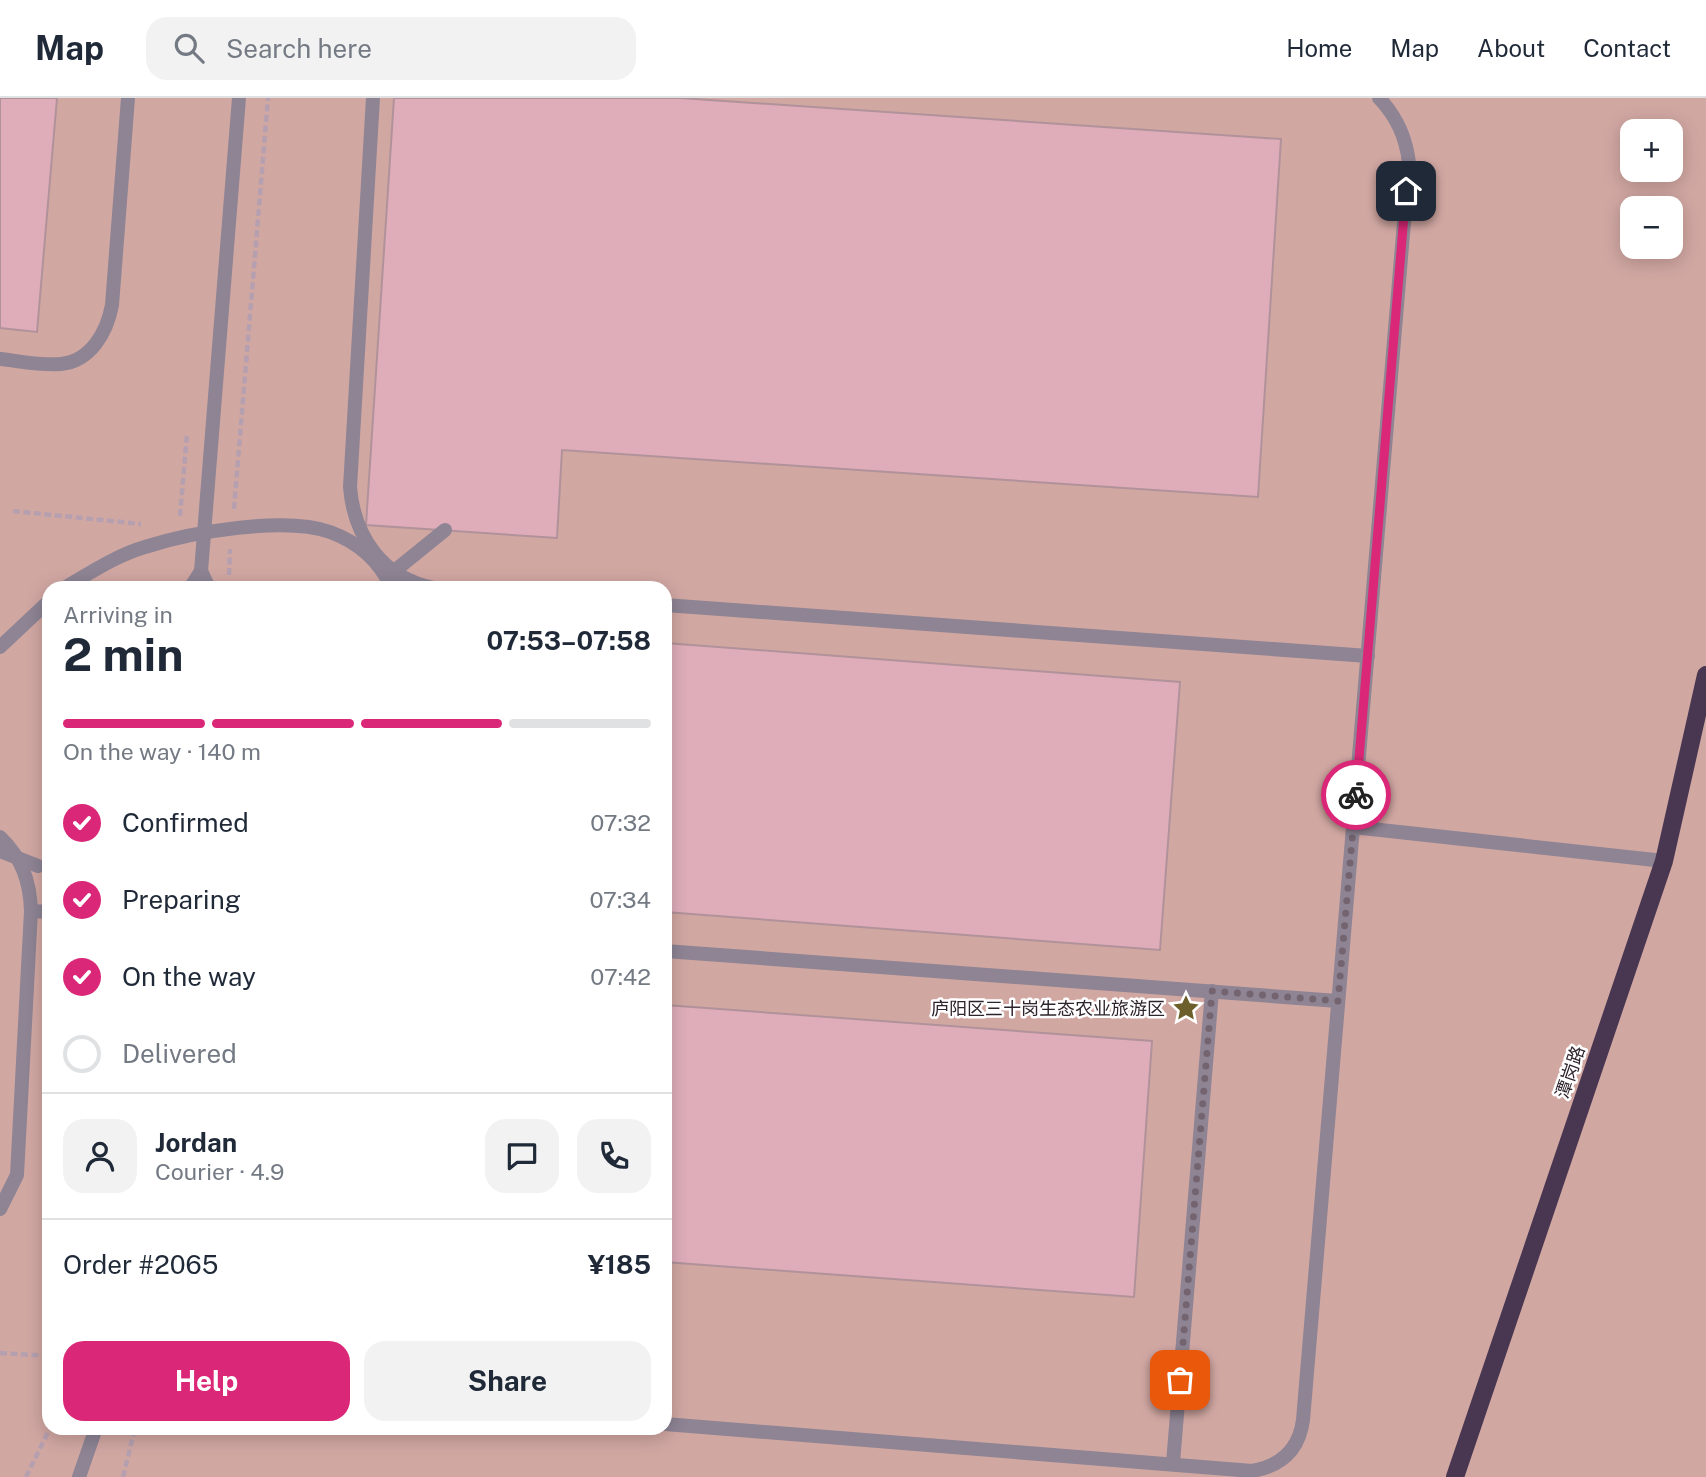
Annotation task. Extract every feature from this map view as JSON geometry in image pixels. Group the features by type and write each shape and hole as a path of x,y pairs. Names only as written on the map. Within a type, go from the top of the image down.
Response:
{"main road":[{"name":"潭岗路","path":"1455,1477 1664,861 1706,675"}],"street":[{"path":"0,359 61,364 88,352 105,331 112,305 128,98"},
{"path":"195,581 201,571 239,98"},
{"path":"373,98 351,473 352,508 368,546 382,562 412,581"},
{"path":"672,1425 1252,1471 1264,1469 1287,1456 1301,1433 1409,163 1400,127 1379,98"},
{"path":"77,581 143,547 203,533 264,527 330,532 363,550 388,581"},
{"path":"390,581 444,530"},
{"path":"201,571 206,581"},
{"path":"672,606 1368,656"},
{"path":"0,647 42,608"},
{"path":"1353,827 1664,861"},
{"path":"0,837 19,859 26,875 31,911 17,1175 0,1209"},
{"path":"0,852 42,867"},
{"path":"31,911 42,912"},
{"path":"672,952 1338,1001"},
{"path":"1173,1463 1212,991"},
{"path":"79,1477 94,1435"}],"path":[{"path":"233,519 268,98"},
{"path":"229,581 231,543"},
{"path":"0,1353 42,1356"},
{"path":"26,1477 47,1435"},
{"path":"123,1477 133,1435"}],"shaded area":[{"name":"庐阳区三十岗生态农业旅游区","path":"0,98 1706,98 1706,1477 0,1477"}],"building":[{"path":"0,98 57,98 37,332 0,328"},
{"path":"394,98 680,98 1281,139 1258,497 562,450 557,538 366,525"},
{"path":"672,644 1180,682 1160,950 672,913"},
{"path":"672,1006 1152,1041 1134,1297 672,1263"}],"way so far":[{"path":"1180,1380 1212,991 1338,1001 1356,795"}],"place":[{"name":"庐阳区三十岗生态农业旅游区","path":"1186,1008"}],"route":[{"path":"1356,795 1406,191"}]}
